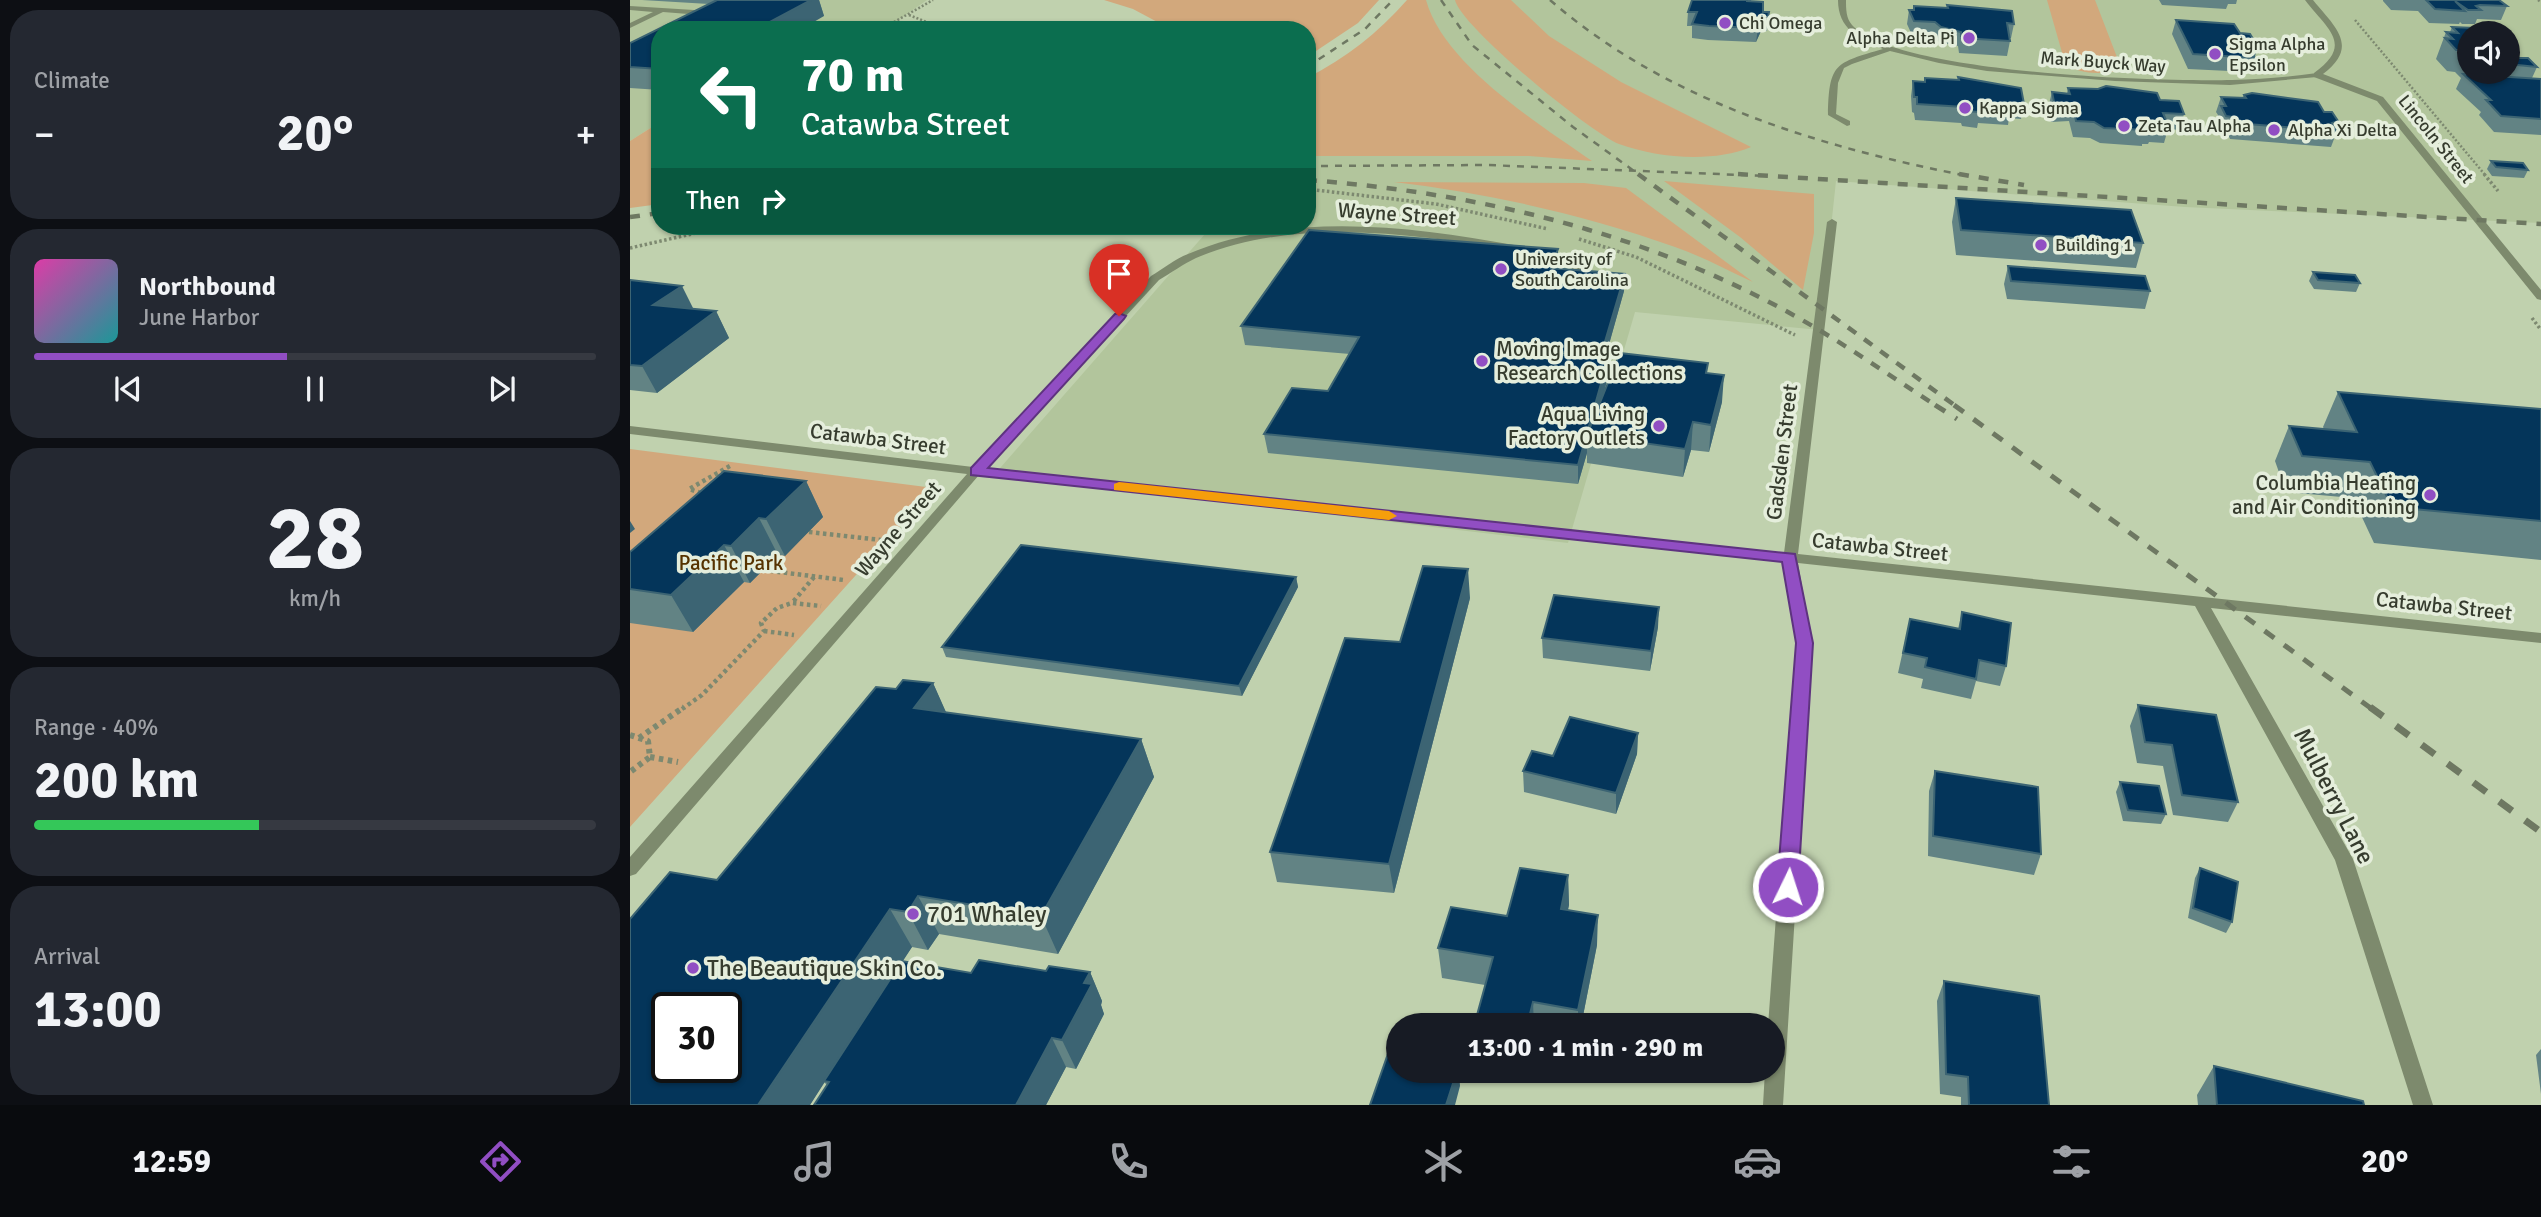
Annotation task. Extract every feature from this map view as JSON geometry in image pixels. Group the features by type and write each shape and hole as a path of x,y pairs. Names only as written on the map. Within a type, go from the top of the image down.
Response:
{"street":[{"path":"1842,0 1840,13 1847,25 1861,36 1890,49"},
{"path":"2309,0 2340,42 2341,54 2333,65 2317,75"},
{"path":"630,8 710,13 694,21"},
{"path":"630,26 663,10"},
{"path":"1847,123 1832,115 1832,78 1835,72 1851,61 1890,49"},
{"name":"Mark Buyck Way","path":"1890,49 1978,69 2139,81 2207,84 2288,80 2317,75"},
{"name":"Lincoln Street","path":"2317,75 2381,99 2541,297"},
{"name":"Gadsden Street","path":"1773,1105 1804,643 1790,558 1832,222"},
{"name":"Wayne Street","path":"1316,230 1486,242 1538,252 1570,262 1590,276"},
{"name":"Wayne Street","path":"630,869 976,471 1155,278 1173,263 1206,248 1245,238 1272,235"},
{"name":"Catawba Street","path":"630,430 976,471 2541,638"},
{"name":"Mulberry Lane","path":"2200,602 2344,859 2423,1105"}],"path":[{"path":"897,21 933,0"},
{"path":"908,15 924,21"},
{"path":"2354,18 2498,191"},
{"path":"630,248 687,235"},
{"path":"696,504 704,494 689,489 736,463 755,445"},
{"path":"809,532 881,540"},
{"path":"763,570 844,580"},
{"path":"764,631 761,623 766,615 792,603 814,577"},
{"path":"792,603 821,606"},
{"path":"764,631 794,635"},
{"path":"639,738 702,695 764,631"},
{"path":"630,735 648,741 650,757"},
{"path":"630,772 650,757 678,762"}],"shaded area":[{"path":"630,0 927,0 897,21 651,21 651,128 630,141"},
{"name":"University of South Carolina","path":"1410,0 2541,0 2541,223 2185,207 1836,181 1820,330 1635,312 1568,543 994,475 1204,235 1316,235 1316,107"}],"green space":[{"path":"1104,0 1379,0 1358,23 1316,51 1316,21 1156,21 1133,9"},
{"path":"1407,0 1426,0 1436,24 1472,70 1521,111 1592,161 1529,156 1316,156 1316,73 1361,44"},
{"path":"1455,0 1511,0 1549,36 1621,82 1751,147 1720,155 1685,157 1650,153 1619,144 1582,121 1502,55 1479,32"},
{"path":"2047,0 2095,0 2120,65 2118,71 2083,72 2065,63"},
{"path":"651,128 651,205 630,208 630,141"},
{"path":"1664,181 1814,194 1814,233 1803,290 1740,237"},
{"path":"1394,182 1584,183 1626,188 1753,282 1685,251 1571,215 1465,192"},
{"name":"Pacific Park","path":"630,449 934,488 630,827"}],"building":[{"path":"717,0 811,0 772,21 675,21"},
{"path":"1692,0 1763,2 1763,12 1769,12 1768,17 1762,17 1758,28 1692,24 1697,12 1688,12"},
{"path":"2426,0 2499,0 2507,6 2480,5 2476,6 2481,10 2468,10 2455,1 2465,11 2435,9"},
{"path":"1947,5 2012,11 2014,24 2007,23 2010,41 1961,38 1961,32 1941,27 1935,22 1914,21 1909,10 1914,10 1914,6 1948,8"},
{"path":"2176,20 2234,24 2240,33 2250,34 2258,47 2248,46 2255,58 2193,54"},
{"path":"2446,32 2457,33 2457,50 2445,38 2453,39"},
{"path":"651,33 651,68 630,67 630,43"},
{"path":"2520,58 2528,58 2537,67 2520,65"},
{"path":"1958,77 2021,88 2024,104 2012,103 2011,110 1979,108 1980,112 1965,111 1964,107 1917,104 1913,81 1925,82 1925,78 1959,80"},
{"path":"2520,78 2541,79 2541,119 2501,116 2486,100 2491,100 2474,84 2520,84"},
{"path":"2106,86 2157,93 2160,100 2179,101 2184,114 2163,113 2169,127 2152,126 2153,129 2145,128 2146,130 2104,128 2094,122 2076,121 2073,106 2055,107 2052,92 2070,94 2068,88 2098,89"},
{"path":"2252,93 2318,102 2324,112 2332,112 2338,121 2332,123 2337,131 2235,123 2232,117 2226,116 2221,106 2226,106 2221,97 2246,98 2244,95"},
{"path":"2491,161 2523,163 2528,170 2496,167"},
{"path":"1956,198 2131,210 2143,243 1961,230"},
{"name":"Moving Image Research Collections","path":"1316,231 1558,249 1551,268 1625,274 1601,355 1520,348 1519,351 1608,359 1578,465 1264,434 1292,388 1328,391 1359,337 1241,326 1305,235 1316,235"},
{"path":"2008,266 2145,276 2150,291 2011,281"},
{"path":"2313,272 2355,275 2360,283 2318,280"},
{"path":"630,280 682,286 653,305 716,311 642,366 630,365"},
{"name":"Aqua Living Factory Outlets","path":"1620,353 1708,363 1706,373 1724,375 1711,425 1693,422 1685,449 1587,435"},
{"path":"2338,392 2541,409 2541,521 2392,507 2370,462 2302,456 2289,426 2357,432"},
{"path":"724,471 806,481 766,519 759,518 731,546 724,545 671,595 630,589 630,552"},
{"path":"1021,545 1296,577 1239,686 942,647"},
{"path":"1423,566 1468,569 1389,864 1270,852 1345,638 1400,642"},
{"path":"1554,595 1659,607 1651,651 1542,638"},
{"path":"1962,612 2011,623 2006,666 1979,660 1976,679 1925,667 1927,658 1903,653 1910,619 1960,629"},
{"name":"701 Whaley","path":"903,680 933,683 914,708 1141,739 1041,916 918,896 908,912 890,909 758,1105 630,1105 630,919 670,872 717,880 876,687 896,689"},
{"path":"2138,705 2216,715 2238,802 2182,795 2172,745 2145,742"},
{"path":"1570,717 1638,733 1616,793 1523,771 1532,751 1553,756"},
{"path":"1935,771 2038,787 2041,854 1933,836"},
{"path":"2120,782 2159,786 2166,814 2128,810"},
{"path":"1520,868 1568,875 1561,909 1598,915 1578,1010 1533,1002 1530,1013 1478,1013 1493,957 1438,948 1451,907 1507,916"},
{"path":"2200,868 2238,882 2232,922 2193,908"},
{"path":"979,960 1046,971 1049,966 1090,972 1084,983 1092,984 1062,1040 1052,1038 1016,1105 814,1105 829,1082 824,1081 902,961 971,973"},
{"path":"1944,981 2039,996 2049,1105 1969,1105 1968,1077 1946,1074"},
{"path":"1386,1060 1386,1083 1453,1083 1446,1105 1370,1105"},
{"path":"2214,1066 2363,1101 2364,1105 2217,1105"}],"railway":[{"path":"1316,61 1365,29 1393,0"},
{"path":"1441,0 1472,45 1573,127 1634,171"},
{"path":"1550,0 1595,35 1643,66 1747,115 1856,150 1968,176"},
{"path":"1316,166 1487,165 1634,171"},
{"path":"1634,171 1768,176"},
{"path":"1634,171 1641,176"},
{"path":"1638,174 1957,407"},
{"path":"1738,174 2541,224"},
{"path":"1959,174 2024,185"},
{"path":"1316,181 1487,204 1603,234 1660,254 1716,277 1793,315 1938,407"},
{"path":"630,217 651,214"},
{"path":"1935,405 1957,419"},
{"path":"1954,405 2372,709"},
{"path":"2370,707 2541,832"}],"slow traffic":[{"path":"1119,487 1389,516"}],"place":[{"name":"Chi Omega","path":"1725,23"},
{"name":"Alpha Delta Pi","path":"1969,38"},
{"name":"Sigma Alpha Epsilon","path":"2215,54"},
{"name":"Kappa Sigma","path":"1965,108"},
{"name":"Zeta Tau Alpha","path":"2124,126"},
{"name":"Alpha Xi Delta","path":"2274,130"},
{"name":"Building 1","path":"2041,245"},
{"name":"University of South Carolina","path":"1501,269"},
{"name":"Moving Image Research Collections","path":"1482,361"},
{"name":"Aqua Living Factory Outlets","path":"1659,426"},
{"name":"Columbia Heating and Air Conditioning","path":"2430,495"},
{"name":"701 Whaley","path":"913,914"},
{"name":"The Beautique Skin Co.","path":"693,968"}],"route":[{"path":"1119,316 976,471 1790,558 1804,643 1788,887"}]}
